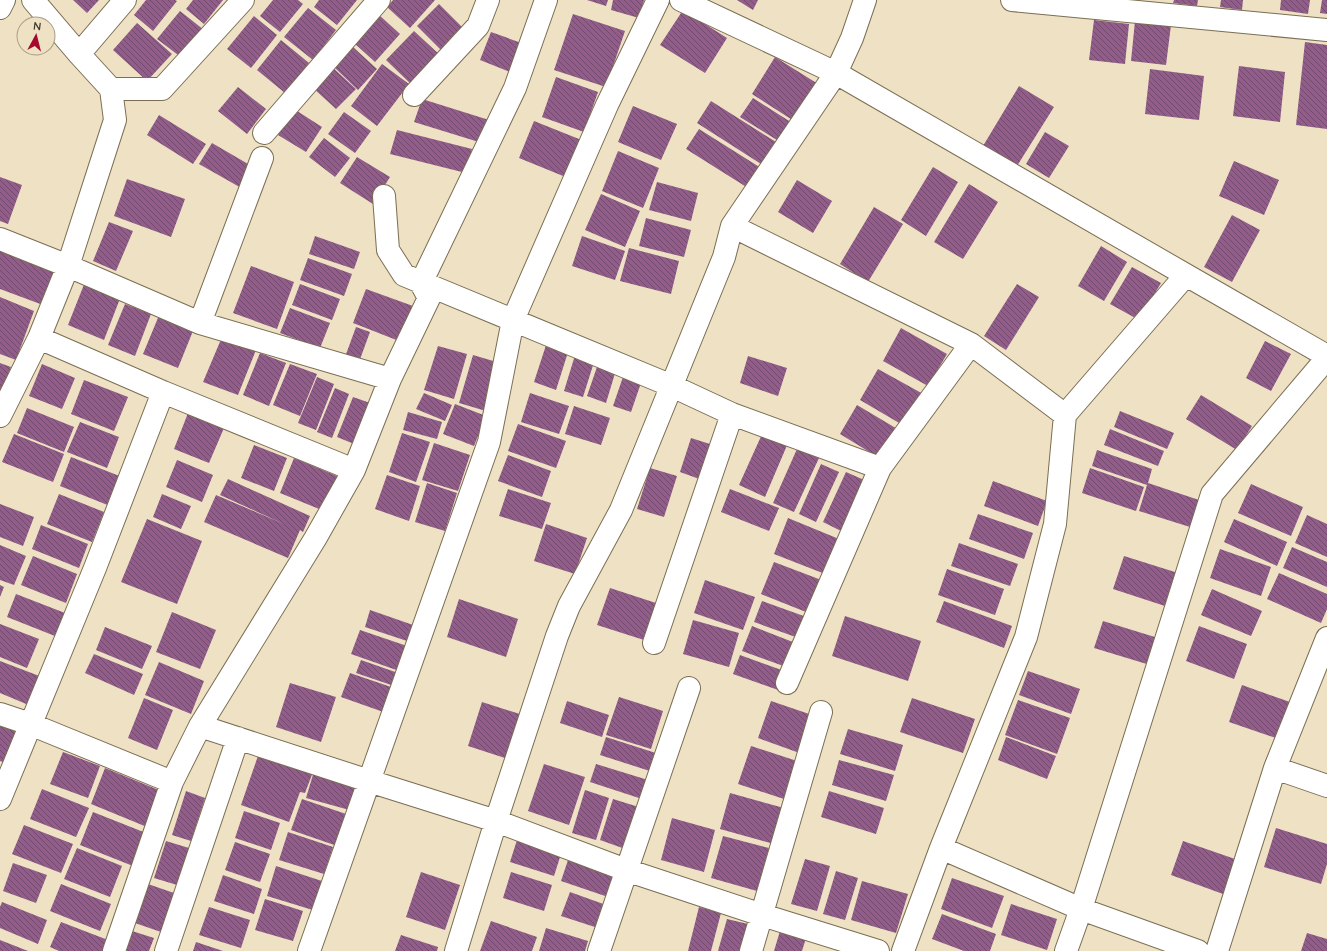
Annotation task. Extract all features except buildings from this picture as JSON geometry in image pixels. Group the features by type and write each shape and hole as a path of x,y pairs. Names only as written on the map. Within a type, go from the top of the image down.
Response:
{"street":[{"path":"0,8 4,0"},
{"path":"0,416 39,338 68,266 115,120 111,89 33,0"},
{"path":"79,54 125,0"},
{"path":"111,89 162,89 243,0"},
{"path":"264,133 379,0"},
{"path":"414,95 478,26 488,0"},
{"path":"421,283 515,88 546,0"},
{"path":"309,951 489,442 513,320 607,105 658,0"},
{"path":"681,0 836,74 1327,357 1212,494 1081,909 1066,951"},
{"path":"456,951 496,820 560,630 570,606 621,510 724,257 732,226 836,74 852,38 865,0"},
{"path":"1012,0 1327,30"},
{"path":"200,323 262,158"},
{"path":"384,196 388,250 404,275 672,386 732,414 880,468"},
{"path":"732,226 971,344 1065,415"},
{"path":"0,239 68,266 200,323 390,378"},
{"path":"903,951 941,848 1026,637 1055,524 1065,415 1186,275"},
{"path":"114,951 172,782 200,726 315,539 354,470 390,378 429,298 421,283"},
{"path":"39,338 163,392 354,470"},
{"path":"787,683 880,468 971,344"},
{"path":"0,799 95,568 163,392"},
{"path":"654,643 732,414"},
{"path":"1217,951 1275,768 1327,638"},
{"path":"600,951 626,870 689,688"},
{"path":"751,951 821,712"},
{"path":"0,714 30,724 172,782"},
{"path":"200,726 369,781 496,820 626,870 762,915 878,951"},
{"path":"166,951 238,738"},
{"path":"1275,768 1327,786"},
{"path":"941,848 1081,909 1198,951"}]}
